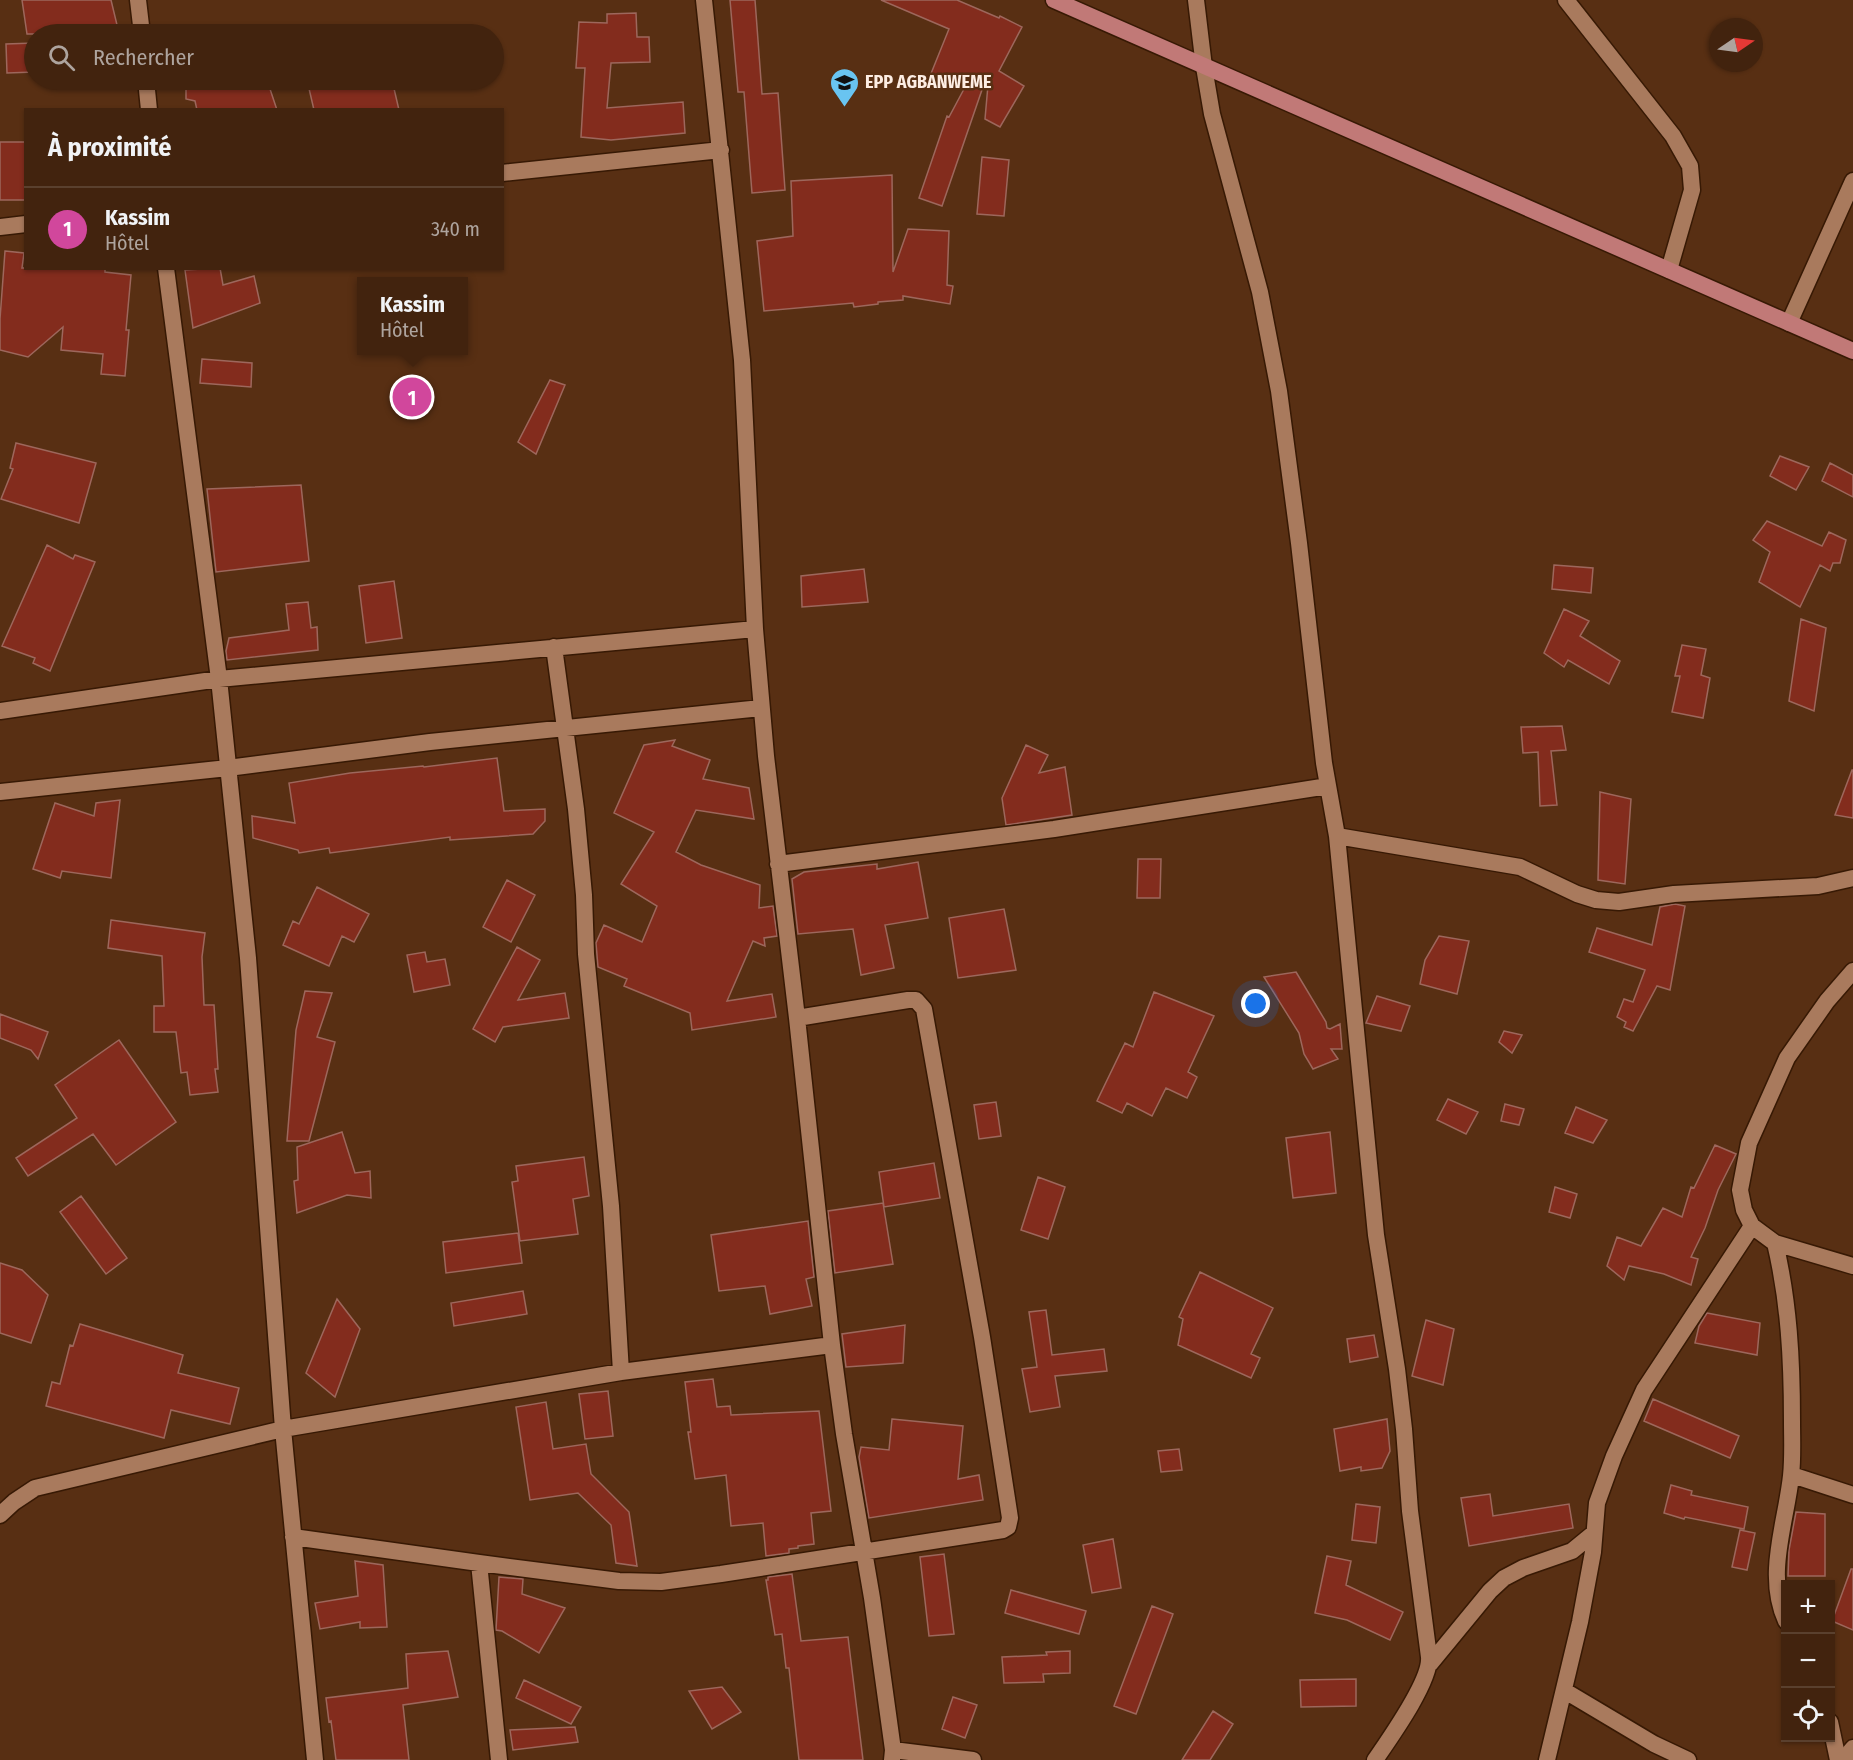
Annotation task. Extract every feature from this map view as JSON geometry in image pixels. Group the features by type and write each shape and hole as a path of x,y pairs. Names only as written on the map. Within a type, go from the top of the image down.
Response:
{"main road":[{"path":"1054,0 1853,351"}],"street":[{"path":"138,0 141,24"},
{"path":"705,0 742,360 761,708 832,1345 844,1434 872,1598 893,1755 973,1760"},
{"path":"1196,0 1212,114 1260,292 1279,391 1328,786 1337,836 1376,1235 1397,1369 1410,1511 1430,1664"},
{"path":"1566,0 1673,136 1690,166 1692,190 1669,270"},
{"path":"147,90 149,108"},
{"path":"504,173 721,150"},
{"path":"1789,323 1853,181"},
{"path":"0,227 24,224"},
{"path":"166,270 219,679 249,958 283,1429 315,1760"},
{"path":"0,711 219,679 755,628"},
{"path":"554,647 578,830 584,895 586,954 611,1206 621,1372"},
{"path":"0,792 228,768 430,742 761,708"},
{"path":"778,864 1054,829 1328,786"},
{"path":"1337,836 1520,867 1577,894 1596,900 1619,902 1648,896 1818,886 1853,878"},
{"path":"1853,971 1827,1001 1787,1058 1749,1143 1740,1190 1744,1210 1752,1226 1775,1243 1853,1266"},
{"path":"293,1537 619,1581 661,1582 1003,1530 1008,1527 1010,1518 978,1314 922,1004 916,1000 908,1000 797,1017"},
{"path":"1547,1760 1580,1622 1597,1503 1614,1456 1644,1390 1752,1226"},
{"path":"1775,1243 1784,1281 1790,1327 1791,1476 1779,1546 1778,1586 1781,1601"},
{"path":"0,1515 35,1488 283,1429 621,1372 832,1345"},
{"path":"1791,1476 1853,1495"},
{"path":"1375,1760 1407,1710 1430,1664 1490,1591 1504,1578 1523,1568 1572,1551 1594,1533"},
{"path":"479,1563 499,1760"},
{"path":"1564,1691 1654,1744 1689,1760"},
{"path":"1834,1742 1838,1760"},
{"path":"1843,1760 1853,1748"}],"building":[{"path":"22,0 111,0 117,24 26,24"},
{"path":"730,0 755,0 762,94 778,93 785,190 752,193 744,92 738,92"},
{"path":"881,0 957,0 1022,27 999,71 1024,86 1000,127 985,119 988,85 984,84 942,206 919,198 947,116 949,117 964,89 930,76 949,29"},
{"path":"636,13 637,37 649,37 650,62 611,63 607,108 683,102 685,133 611,140 581,137 585,68 576,68 579,22 607,23 607,14"},
{"path":"24,43 24,72 7,73 6,44"},
{"path":"186,90 270,90 276,108 197,108 195,101 186,99"},
{"path":"309,90 394,90 399,108 314,108"},
{"path":"0,142 24,142 24,200 0,200"},
{"path":"982,157 1009,160 1004,216 977,214"},
{"path":"892,175 893,272 908,229 949,231 947,285 953,286 950,304 903,296 903,300 854,307 853,303 764,311 757,241 793,236 791,181"},
{"path":"5,251 24,253 22,268 24,270 105,270 105,272 131,275 125,376 101,374 103,354 61,350 63,327 28,357 0,350"},
{"path":"185,270 220,270 223,285 254,276 260,303 193,328"},
{"path":"202,359 252,363 251,387 200,383"},
{"path":"550,380 565,385 536,454 518,442"},
{"path":"16,443 96,463 79,523 1,499 13,469 10,468"},
{"path":"1780,456 1809,467 1796,490 1770,476"},
{"path":"1830,463 1853,475 1853,497 1822,481"},
{"path":"301,485 309,561 216,572 207,489"},
{"path":"1767,521 1822,546 1829,532 1846,540 1840,563 1833,563 1830,571 1820,565 1800,607 1759,582 1770,552 1753,540"},
{"path":"47,545 73,559 75,555 95,562 50,671 33,663 35,658 2,646"},
{"path":"1554,565 1593,568 1591,593 1552,589"},
{"path":"864,569 868,602 802,607 801,576"},
{"path":"394,581 402,638 366,643 359,586"},
{"path":"308,602 311,628 317,627 318,650 227,660 226,651 229,638 289,630 286,604"},
{"path":"1564,609 1589,621 1580,636 1620,661 1609,684 1568,660 1564,667 1544,653"},
{"path":"1801,619 1826,628 1814,711 1789,701"},
{"path":"1682,645 1706,649 1701,675 1710,678 1703,718 1672,712 1680,676 1675,676"},
{"path":"1562,726 1566,750 1551,751 1557,805 1540,806 1538,752 1523,753 1521,727"},
{"path":"675,740 672,746 710,760 703,779 749,788 754,819 696,810 676,852 701,865 760,885 759,908 773,906 777,936 764,938 765,946 753,941 727,1001 772,994 776,1017 692,1030 690,1013 624,986 627,979 598,967 596,943 604,925 642,942 657,906 621,884 654,832 614,813 644,745"},
{"path":"1026,745 1048,755 1039,773 1065,767 1072,815 1006,825 1002,798"},
{"path":"497,758 504,811 545,809 545,821 533,834 450,840 450,837 330,853 329,848 299,853 298,850 253,838 252,816 295,823 289,783 350,773"},
{"path":"1852,770 1853,818 1835,815"},
{"path":"1600,792 1631,799 1625,884 1598,880"},
{"path":"120,800 111,878 62,871 60,878 33,869 55,803 94,816 96,803"},
{"path":"1138,859 1161,859 1160,898 1137,898"},
{"path":"918,862 928,918 885,925 894,968 861,975 853,929 798,934 792,879 804,872 877,864 877,869"},
{"path":"507,880 535,895 511,942 483,927"},
{"path":"317,887 369,914 354,942 342,936 329,966 283,945 293,921 299,924"},
{"path":"1675,904 1685,906 1670,990 1657,986 1633,1031 1624,1027 1626,1022 1617,1017 1624,999 1633,1002 1645,970 1589,952 1597,928 1652,945 1660,907"},
{"path":"1004,909 1016,970 958,978 949,918"},
{"path":"111,920 205,933 202,957 204,1005 214,1005 218,1069 215,1069 218,1092 190,1095 187,1072 181,1073 176,1032 154,1032 154,1006 164,1006 162,956 108,948"},
{"path":"1439,936 1469,941 1457,994 1420,984 1425,960"},
{"path":"517,947 540,960 518,1000 565,993 569,1018 503,1027 495,1042 473,1029"},
{"path":"425,952 427,962 445,959 450,985 414,992 407,955"},
{"path":"1296,972 1326,1022 1327,1028 1330,1029 1340,1024 1342,1049 1331,1049 1338,1059 1313,1069 1304,1054 1299,1033 1264,977"},
{"path":"305,991 332,993 317,1037 335,1042 309,1141 287,1141 296,1030"},
{"path":"1154,992 1214,1016 1188,1072 1197,1077 1187,1098 1166,1088 1152,1116 1127,1103 1122,1113 1097,1101 1125,1043 1133,1047"},
{"path":"1377,996 1410,1006 1401,1031 1366,1023"},
{"path":"0,1014 48,1032 38,1059 31,1050 0,1038"},
{"path":"1504,1031 1522,1035 1512,1053 1499,1042"},
{"path":"119,1040 176,1122 116,1165 93,1134 28,1176 16,1158 77,1118 55,1085"},
{"path":"1448,1099 1478,1112 1466,1134 1437,1120"},
{"path":"996,1102 1001,1136 979,1139 974,1105"},
{"path":"1505,1104 1524,1109 1519,1125 1501,1121"},
{"path":"1576,1107 1607,1120 1593,1143 1565,1133"},
{"path":"342,1132 355,1173 370,1171 371,1198 347,1195 297,1213 294,1181 298,1180 297,1147"},
{"path":"1330,1132 1336,1193 1293,1198 1286,1138"},
{"path":"1715,1145 1736,1154 1718,1190 1705,1228 1691,1257 1698,1259 1691,1285 1664,1274 1629,1266 1624,1280 1607,1266 1617,1237 1641,1246 1663,1208 1682,1217 1691,1187 1694,1188"},
{"path":"584,1157 589,1196 573,1199 578,1234 520,1241 512,1182 518,1181 516,1166"},
{"path":"934,1163 940,1198 884,1207 879,1172"},
{"path":"1038,1177 1065,1187 1048,1239 1021,1230"},
{"path":"1555,1187 1577,1194 1570,1218 1549,1212"},
{"path":"81,1196 127,1258 106,1274 60,1212"},
{"path":"883,1203 893,1264 835,1273 828,1211"},
{"path":"808,1221 814,1277 806,1279 812,1306 770,1314 765,1286 719,1291 711,1235"},
{"path":"518,1233 522,1263 446,1273 443,1242"},
{"path":"0,1263 22,1270 48,1295 31,1343 0,1333"},
{"path":"1200,1272 1273,1308 1251,1354 1260,1358 1251,1378 1178,1345 1183,1319 1179,1317"},
{"path":"523,1291 527,1314 454,1326 451,1303"},
{"path":"337,1299 360,1329 335,1397 306,1373"},
{"path":"1046,1310 1052,1355 1104,1349 1107,1371 1055,1376 1060,1407 1030,1412 1022,1369 1037,1367 1029,1312"},
{"path":"1707,1313 1760,1323 1757,1355 1695,1343 1699,1326"},
{"path":"1426,1320 1454,1329 1443,1385 1412,1376"},
{"path":"80,1324 183,1355 178,1373 239,1388 230,1424 171,1410 164,1438 46,1406 52,1382 60,1384 70,1345 73,1346"},
{"path":"905,1325 903,1363 846,1367 842,1334"},
{"path":"1374,1335 1378,1357 1350,1362 1347,1339"},
{"path":"713,1379 717,1407 730,1406 731,1415 819,1411 831,1511 811,1513 814,1544 789,1549 789,1553 766,1556 763,1523 731,1526 726,1475 695,1479 688,1432 691,1432 685,1382"},
{"path":"608,1391 613,1436 585,1439 579,1394"},
{"path":"1653,1399 1739,1436 1730,1458 1644,1421"},
{"path":"546,1402 553,1449 586,1444 591,1474 629,1512 637,1566 616,1563 611,1525 578,1493 530,1500 516,1407"},
{"path":"892,1419 963,1426 958,1479 979,1475 983,1500 869,1518 859,1457 861,1447 889,1450"},
{"path":"1387,1419 1390,1451 1382,1468 1361,1471 1361,1467 1340,1471 1334,1429"},
{"path":"1179,1449 1182,1470 1161,1472 1158,1451"},
{"path":"1671,1485 1692,1491 1691,1495 1748,1507 1744,1529 1685,1517 1684,1519 1664,1513"},
{"path":"1490,1494 1493,1516 1569,1504 1573,1528 1469,1546 1461,1498"},
{"path":"1356,1504 1380,1507 1376,1543 1352,1540"},
{"path":"1796,1512 1825,1514 1825,1576 1788,1576 1789,1550"},
{"path":"1740,1530 1755,1533 1747,1570 1732,1567"},
{"path":"1113,1539 1121,1588 1092,1593 1083,1545"},
{"path":"944,1554 954,1634 929,1636 920,1557"},
{"path":"1327,1556 1351,1561 1346,1585 1403,1612 1390,1640 1347,1620 1315,1613"},
{"path":"355,1561 383,1565 387,1627 360,1628 360,1622 320,1629 315,1603 358,1596"},
{"path":"1851,1569 1853,1569 1853,1630 1835,1622 1835,1613"},
{"path":"792,1574 801,1641 848,1637 863,1760 799,1760 789,1668 786,1668 782,1634 775,1635 766,1580 768,1577"},
{"path":"499,1577 523,1579 522,1594 565,1608 539,1653 502,1631 496,1630"},
{"path":"1011,1590 1086,1611 1079,1634 1005,1613"},
{"path":"1152,1606 1173,1614 1136,1714 1114,1706"},
{"path":"448,1651 458,1697 403,1705 409,1760 336,1760 326,1698 408,1688 406,1654"},
{"path":"1070,1651 1070,1673 1043,1674 1044,1682 1004,1683 1002,1657 1047,1655 1046,1652"},
{"path":"1356,1679 1356,1706 1301,1707 1300,1680"},
{"path":"524,1680 581,1707 571,1724 516,1698"},
{"path":"722,1687 741,1712 712,1729 689,1691"},
{"path":"953,1697 977,1705 965,1738 942,1729"},
{"path":"1213,1711 1233,1724 1210,1760 1182,1760"},
{"path":"575,1727 578,1742 513,1750 510,1730"}],"place":[{"name":"EPP AGBANWEME","path":"844,108"},
{"name":"Kassim","path":"412,397"}]}
